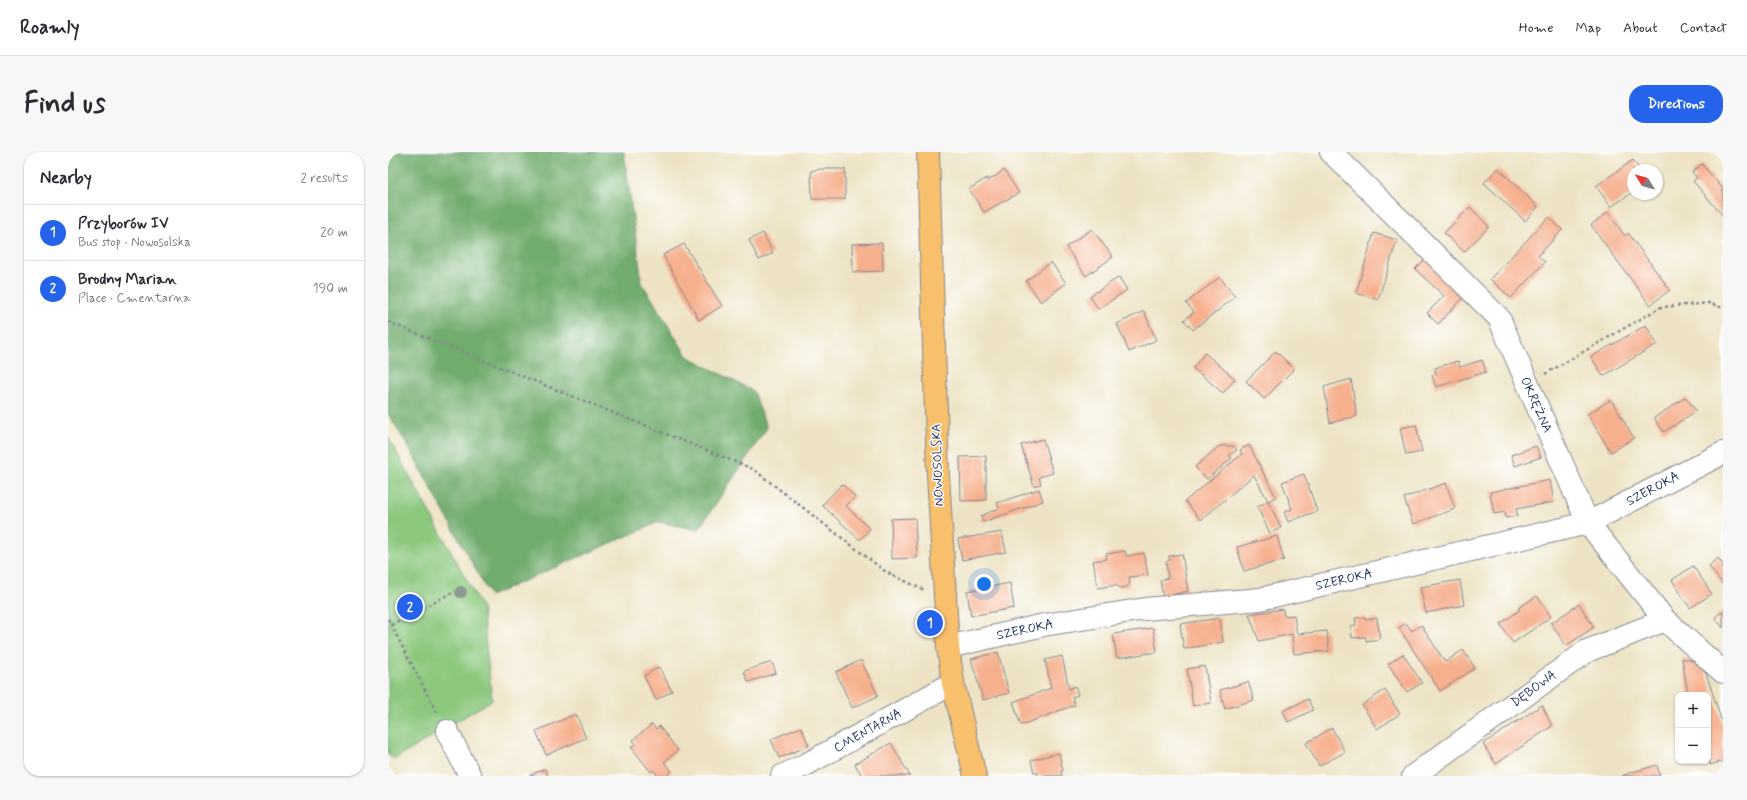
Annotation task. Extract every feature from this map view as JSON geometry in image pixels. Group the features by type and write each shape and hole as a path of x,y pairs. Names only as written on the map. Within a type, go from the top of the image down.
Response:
{"main road":[{"name":"NOWOSOLSKA","path":"928,152 938,475 948,647 953,683 975,776"}],"street":[{"name":"OKRĘŻNA","path":"1331,152 1499,318 1588,523 1665,620 1723,672"},
{"name":"SZEROKA","path":"948,647 1044,625 1137,610 1260,599 1588,523 1723,453"},
{"name":"DĘBOWA","path":"1413,776 1587,651 1665,620"},
{"name":"CMENTARNA","path":"782,776 807,764 953,683"},
{"path":"447,731 470,776"}],"path":[{"path":"1527,384 1661,307 1709,303 1723,308"},
{"path":"388,322 753,469 886,572 946,600"},
{"path":"391,625 455,592"},
{"path":"388,619 447,731"},
{"path":"388,772 398,776"}],"green space":[{"path":"388,152 624,152 642,283 687,356 753,391 767,428 698,530 659,522 490,596 407,444 388,414"},
{"path":"388,437 482,608 492,700 395,759 388,755"}],"building":[{"path":"1633,160 1636,164 1627,164"},
{"path":"1627,164 1627,196 1611,207 1596,186"},
{"path":"1702,164 1723,189 1723,216 1693,181 1697,178 1692,172"},
{"path":"1498,168 1538,207 1525,221 1484,183"},
{"path":"820,169 845,169 845,199 812,199 811,171"},
{"path":"1004,170 1019,193 984,212 969,189 987,178 988,181"},
{"path":"1470,207 1489,227 1464,252 1444,233"},
{"path":"1608,212 1625,236 1628,233 1670,290 1650,305 1591,225"},
{"path":"1549,217 1562,230 1538,256 1545,262 1511,298 1490,279"},
{"path":"1092,229 1113,257 1086,276 1066,247"},
{"path":"763,233 773,253 759,260 749,240"},
{"path":"1374,233 1397,240 1378,300 1356,293"},
{"path":"882,243 883,271 853,272 852,244"},
{"path":"684,244 722,306 699,320 663,255"},
{"path":"1426,258 1465,296 1438,324 1427,313 1444,296 1415,269"},
{"path":"1051,262 1066,283 1041,302 1026,281"},
{"path":"1119,277 1127,290 1098,309 1090,296"},
{"path":"1220,277 1235,297 1193,330 1184,320 1194,312 1186,303"},
{"path":"1144,311 1156,340 1129,352 1117,324"},
{"path":"1646,325 1657,344 1603,376 1591,357"},
{"path":"1276,351 1294,369 1264,399 1246,381"},
{"path":"1205,353 1235,379 1223,393 1193,368"},
{"path":"1482,360 1486,372 1436,387 1432,375 1436,374 1435,368 1458,361 1460,367"},
{"path":"1351,379 1357,416 1330,423 1324,387"},
{"path":"1686,397 1696,411 1664,432 1654,418"},
{"path":"1611,400 1634,438 1611,452 1587,414"},
{"path":"1416,425 1422,452 1406,455 1400,428"},
{"path":"1043,439 1053,473 1039,477 1041,484 1034,486 1021,445"},
{"path":"1249,445 1276,497 1268,501 1254,475 1201,520 1185,501 1242,454 1240,450"},
{"path":"1219,446 1233,446 1237,450 1229,455 1232,458 1207,479 1195,467"},
{"path":"1536,446 1541,457 1515,466 1511,455"},
{"path":"986,456 986,500 961,501 960,457"},
{"path":"1304,474 1317,511 1288,522 1284,512 1292,509 1282,482"},
{"path":"1550,480 1554,502 1516,509 1518,516 1506,518 1505,512 1494,514 1490,492"},
{"path":"1446,483 1455,509 1413,524 1404,498"},
{"path":"842,484 855,497 846,506 870,529 860,540 822,505"},
{"path":"1039,489 1043,501 983,522 981,516 999,508 997,503"},
{"path":"1268,501 1281,528 1270,533 1257,507"},
{"path":"915,518 917,558 892,559 891,519"},
{"path":"1002,532 1006,552 962,560 958,539"},
{"path":"1277,536 1284,560 1244,571 1237,547"},
{"path":"1125,551 1126,556 1144,553 1148,575 1129,577 1130,583 1127,587 1120,588 1116,585 1098,588 1093,561 1107,559 1106,554"},
{"path":"1182,554 1188,591 1163,597 1160,580 1168,578 1166,562 1170,560 1169,556"},
{"path":"1718,558 1723,565 1723,585 1709,566"},
{"path":"1693,566 1712,594 1690,608 1672,580"},
{"path":"1460,580 1464,605 1426,613 1420,587"},
{"path":"1010,583 1014,608 971,616 967,591"},
{"path":"1537,596 1551,617 1513,643 1500,624 1520,610 1518,608"},
{"path":"1579,604 1594,627 1566,646 1551,623"},
{"path":"1283,609 1284,616 1294,615 1297,634 1327,631 1329,651 1294,654 1292,634 1259,641 1249,614"},
{"path":"1723,611 1723,628 1715,617"},
{"path":"1365,617 1365,620 1377,618 1380,639 1366,641 1366,637 1352,638 1351,626 1356,625 1355,618"},
{"path":"1220,618 1223,642 1184,649 1180,624"},
{"path":"1406,623 1412,631 1421,625 1445,662 1463,650 1475,668 1440,691 1399,628"},
{"path":"1153,628 1157,652 1117,658 1113,634"},
{"path":"998,652 1009,693 983,700 971,659"},
{"path":"1403,654 1422,683 1407,692 1388,664"},
{"path":"1062,656 1069,689 1075,686 1078,695 1072,697 1075,705 1021,725 1013,702 1051,688 1045,660"},
{"path":"1682,658 1703,664 1723,725 1723,761 1710,765 1711,692 1688,692"},
{"path":"861,660 878,696 852,708 836,672"},
{"path":"772,662 776,673 748,682 744,671"},
{"path":"1205,666 1211,703 1193,706 1187,669"},
{"path":"659,667 672,691 656,700 644,676"},
{"path":"1248,682 1254,700 1225,709 1220,690"},
{"path":"1385,690 1400,714 1377,729 1362,705"},
{"path":"1308,699 1313,710 1288,722 1283,711"},
{"path":"1542,705 1552,726 1496,764 1483,744"},
{"path":"576,714 586,738 546,755 536,731"},
{"path":"652,724 656,729 659,726 678,750 664,762 672,771 667,776 658,776 653,770 651,772 631,747 636,744 633,740"},
{"path":"801,727 809,746 779,758 771,739"},
{"path":"1332,728 1345,752 1319,766 1306,743"},
{"path":"891,743 910,776 862,776 855,764"},
{"path":"1059,753 1063,771 1061,772 1062,776 1038,776 1037,772 1034,773 1031,760"},
{"path":"1657,765 1660,776 1622,776 1629,773"},
{"path":"545,769 548,776 528,776"}],"place":[{"name":"Brodny Marian","path":"410,607"},
{"name":"Przyborów IV","path":"930,623"}]}
